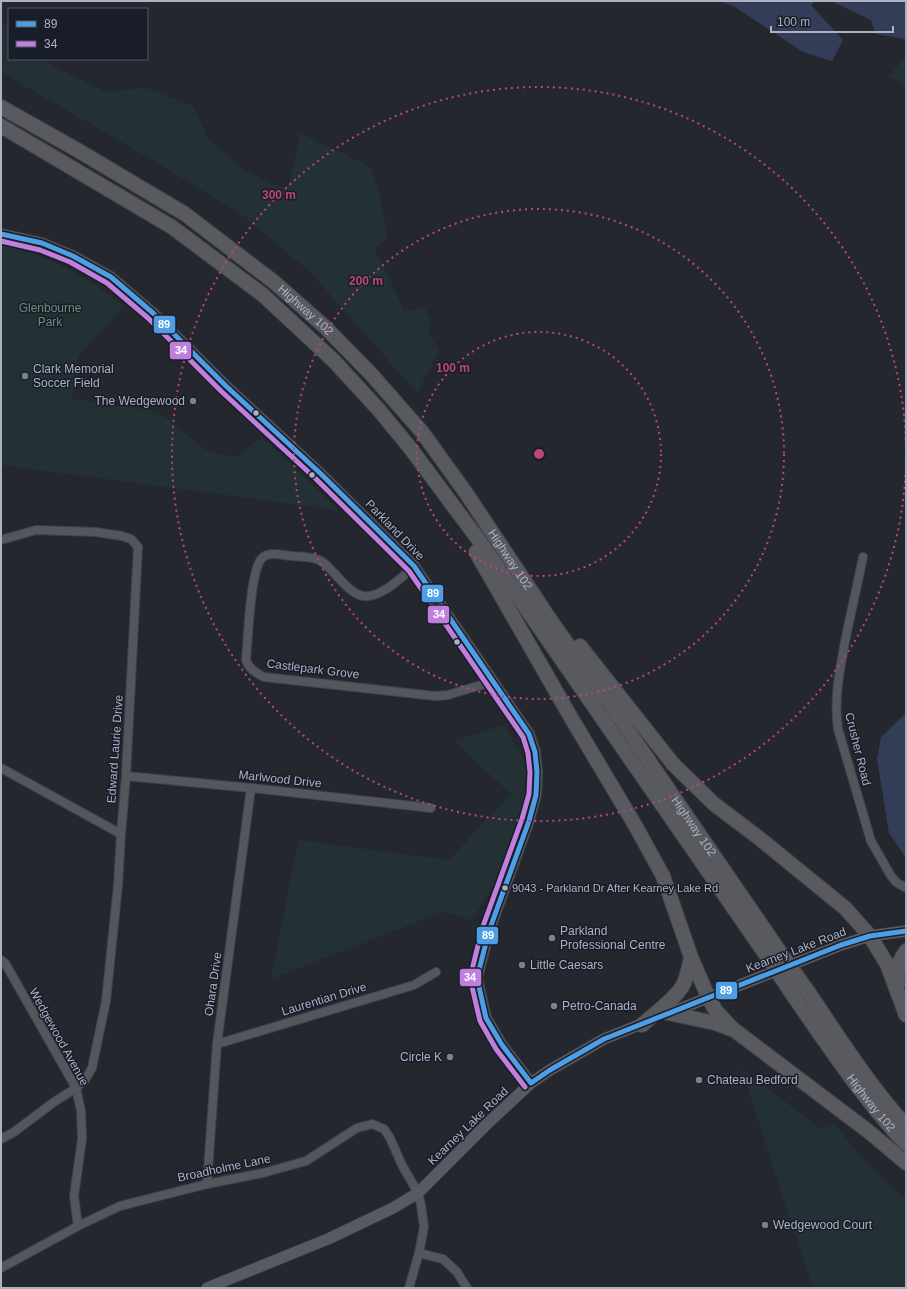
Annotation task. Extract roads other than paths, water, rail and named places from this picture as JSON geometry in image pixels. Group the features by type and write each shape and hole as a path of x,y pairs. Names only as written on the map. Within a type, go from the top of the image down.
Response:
{"highway":[{"name":"Highway 102","path":"1,107 185,214 274,282 325,327 371,374 422,432 488,525 549,618 624,723 769,948 797,1001 847,1072 893,1131 906,1144"},
{"name":"Highway 102","path":"1,126 172,227 264,295 334,361 359,388 412,449 769,948 809,993 859,1069 890,1109 906,1126"},
{"path":"437,485 573,721 639,831 663,876 691,957 708,999 734,1029 868,1131 906,1163"},
{"path":"488,525 611,687 672,764 714,804 759,838 845,908 870,936 887,964 906,1015"},
{"path":"899,996 896,972 901,957 906,951"},
{"path":"642,1024 671,1000 682,987 688,973 691,957"},
{"path":"668,1013 715,1022 734,1029"}],"main road":[{"name":"Kearney Lake Road","path":"207,1288 328,1239 393,1208 418,1193 488,1122 531,1084 550,1070 604,1039 841,945 870,936 906,931"}],"street":[{"name":"Parkland Drive","path":"1,234 42,243 73,256 111,277 153,313 226,386 321,474 414,566 530,734 537,765 536,795 529,821 489,931 477,978 486,1018 502,1045 531,1084"},
{"name":"Edward Laurie Drive","path":"1,540 36,530 96,532 131,539 138,547 126,776 118,885 106,1001 92,1068 84,1080 76,1088 54,1102 14,1132 1,1139"},
{"name":"Castlepark Grove","path":"414,566 402,577 383,590 374,595 362,596 351,590 321,561 312,557 275,554 262,558 257,564 253,583 246,660 248,666 264,677 434,696 448,695 494,681"},
{"name":"Crusher Road","path":"864,557 852,605 837,682 838,728 871,841 891,876 896,882 906,888"},
{"path":"1,768 121,834"},
{"name":"Marlwood Drive","path":"126,776 431,808"},
{"name":"Ohara Drive","path":"207,1184 217,1044 251,788"},
{"name":"Wedgewood Avenue","path":"1,960 5,963 76,1088 81,1111 82,1139 74,1196 78,1226"},
{"name":"Laurentian Drive","path":"217,1044 414,985 436,972"},
{"name":"Broadholme Lane","path":"1,1268 78,1226 120,1206 207,1184 263,1173 306,1161 357,1128 372,1124 384,1129 418,1193 424,1226 419,1253 409,1288"},
{"path":"419,1253 442,1260 458,1272 467,1288"}],"water":[{"path":"720,1 815,1 811,5 843,40 832,61 803,52 735,7"},
{"path":"831,1 906,1 906,39 875,34 871,20"},
{"path":"906,713 906,858 889,833 877,759 881,737"}],"place":[{"name":"Clark Memorial Soccer Field","path":"25,376"},
{"name":"The Wedgewood","path":"193,401"},
{"name":"9043 - Parkland Dr After Kearney Lake Rd","path":"505,888"},
{"name":"Parkland Professional Centre","path":"552,938"},
{"name":"Little Caesars","path":"522,965"},
{"name":"Petro-Canada","path":"554,1006"},
{"name":"Circle K","path":"450,1057"},
{"name":"Chateau Bedford","path":"699,1080"},
{"name":"Wedgewood Court","path":"765,1225"}],"park label":[{"name":"Glenbourne Park","path":"50,315"}]}
